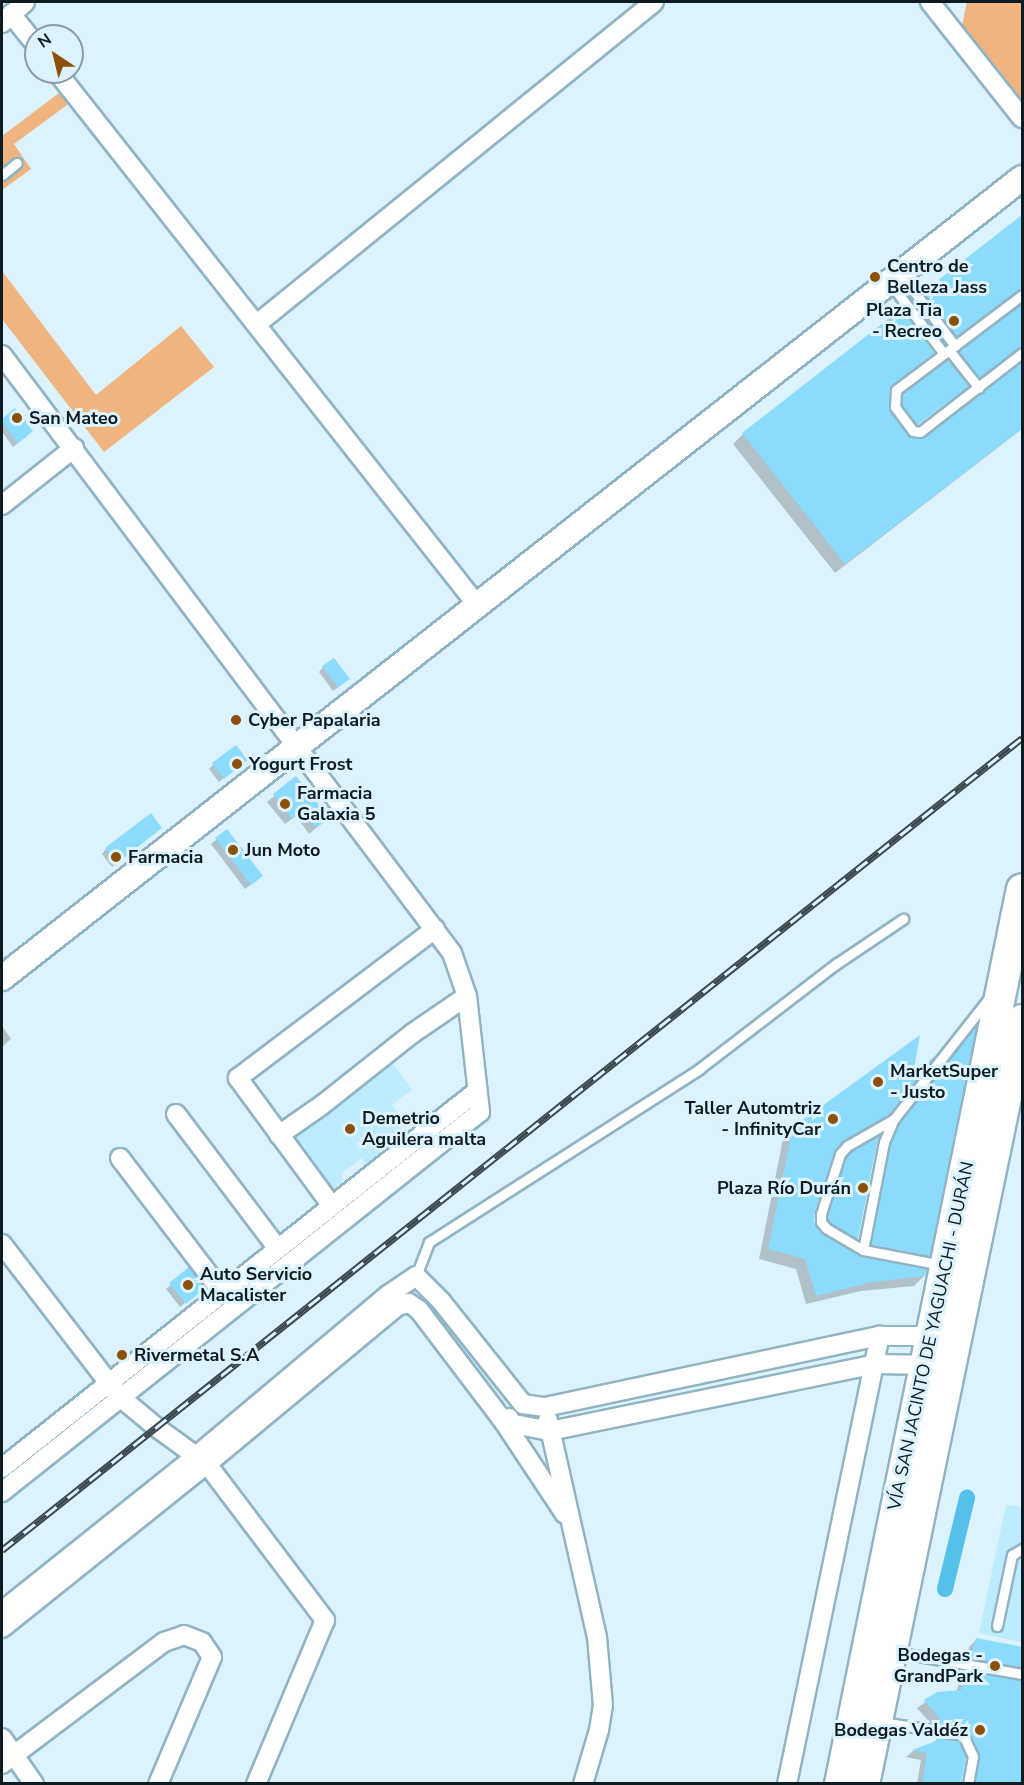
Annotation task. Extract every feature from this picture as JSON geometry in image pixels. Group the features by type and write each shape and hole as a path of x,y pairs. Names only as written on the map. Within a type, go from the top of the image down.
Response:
{"main road":[{"name":"VÍA SAN JACINTO DE YAGUACHI - DURÁN","path":"864,1784 891,1651 941,1351 946,1265 1023,889"},
{"name":"VÍA SAN JACINTO DE YAGUACHI - DURÁN","path":"840,1784 941,1351 1023,1020"}],"street":[{"path":"24,35 6,19 25,2"},
{"path":"257,324 654,2"},
{"path":"930,2 1023,118"},
{"path":"67,84 477,605"},
{"path":"2,978 477,605 735,395 895,278 1023,178"},
{"path":"2,355 453,953 466,996 480,1112 115,1390 2,1468"},
{"path":"2,505 74,448"},
{"path":"332,1206 238,1078 435,929"},
{"path":"279,1135 322,1105 412,1033 466,996"},
{"path":"2,1492 223,1293 477,1091"},
{"path":"176,1114 278,1249"},
{"path":"120,1158 223,1293"},
{"path":"2,1244 115,1390 201,1460 325,1620 256,1784"},
{"path":"2,1628 201,1460 388,1295 416,1276 441,1301 523,1404 545,1407 880,1336 941,1351"},
{"path":"2,1611 201,1460 397,1306 409,1303 419,1310 504,1422 571,1522"},
{"path":"787,1784 880,1336"},
{"path":"504,1422 550,1431 941,1351"},
{"path":"504,1422 523,1404"},
{"path":"545,1407 597,1637 603,1705 599,1730 583,1784"},
{"path":"8,1758 164,1642 184,1635 202,1642 212,1657 158,1784"},
{"path":"2,1738 8,1758 34,1784"}],"lane":[{"path":"2,175 17,163"},
{"path":"895,278 979,388"},
{"path":"895,278 949,350"},
{"path":"1023,296 894,394 895,407 913,431 920,432 1023,353"},
{"path":"416,1276 429,1242 699,1069 836,964 903,919"},
{"path":"863,1250 884,1142 894,1119 1004,978"},
{"path":"894,1119 847,1146 840,1154 820,1214 821,1222 826,1228 863,1250 946,1265"},
{"path":"997,1626 1012,1555 1023,1549"},
{"path":"891,1651 1023,1674"},
{"path":"877,1722 963,1735 973,1756 968,1784"}],"shaded area":[{"path":"967,2 1022,2 1022,118 959,39"},
{"path":"63,90 71,102 14,144 31,169 2,190 2,136"},
{"path":"2,271 96,395 181,326 214,367 104,452 2,319"},
{"name":"Demetrio Aguilera malta","path":"390,1060 412,1089 392,1105 406,1125 377,1148 380,1153 366,1164 362,1158 343,1172 342,1182 332,1190 323,1188 291,1146 293,1134"},
{"path":"1006,1505 1022,1507 1022,1642 979,1633"}],"building":[{"path":"1023,214 1023,288 956,336 923,292"},
{"path":"1023,303 1023,346 979,378 959,351"},
{"name":"Plaza Tia - Recreo","path":"901,309 934,353 890,387 889,410 908,435 924,437 1023,361 1023,428 845,564 742,433"},
{"path":"947,360 969,386 917,425 902,405 903,394"},
{"path":"15,408 33,431 18,443 2,422 2,419"},
{"path":"334,658 350,679 338,687 322,666"},
{"path":"236,745 248,760 224,779 212,763"},
{"path":"296,776 330,818 316,828 303,811 292,819 273,794"},
{"path":"151,813 162,828 117,863 105,848"},
{"path":"227,829 263,876 251,885 215,838"},
{"path":"977,1025 930,1256 871,1245 890,1144 900,1122"},
{"path":"920,1035 913,1074 936,1055 890,1114 844,1140 835,1150 815,1212 814,1222 822,1234 860,1256 927,1269 925,1276 872,1282 816,1296 805,1259 768,1249 793,1127"},
{"path":"880,1135 858,1239 830,1223 828,1215 846,1157 851,1151"},
{"name":"Auto Servicio Macalister","path":"189,1267 205,1288 186,1304 169,1283"},
{"path":"976,1638 1023,1647 1023,1667 970,1658"},
{"name":"Bodegas Valdéz","path":"967,1671 1023,1681 1023,1784 975,1784 980,1756 969,1732 964,1728 939,1724 940,1719 924,1700 937,1692 961,1690"},
{"path":"936,1738 958,1741 966,1757 961,1784 922,1784 927,1753 912,1750 936,1741"}],"waterway":[{"path":"945,1589 967,1498"}],"railway":[{"path":"2,1550 1022,738"}],"place":[{"name":"Centro de Belleza Jass","path":"875,277"},
{"name":"Plaza Tia - Recreo","path":"954,321"},
{"name":"San Mateo","path":"17,418"},
{"name":"Cyber Papalaria","path":"236,720"},
{"name":"Yogurt Frost","path":"237,764"},
{"name":"Farmacia Galaxia 5","path":"285,804"},
{"name":"Jun Moto","path":"233,850"},
{"name":"Farmacia","path":"116,857"},
{"name":"MarketSuper - Justo","path":"878,1082"},
{"name":"Taller Automtriz - InfinityCar","path":"833,1119"},
{"name":"Demetrio Aguilera malta","path":"350,1129"},
{"name":"Plaza Río Durán","path":"863,1188"},
{"name":"Auto Servicio Macalister","path":"188,1285"},
{"name":"Rivermetal S.A","path":"122,1355"},
{"name":"Bodegas - GrandPark","path":"995,1666"},
{"name":"Bodegas Valdéz","path":"980,1730"}]}
